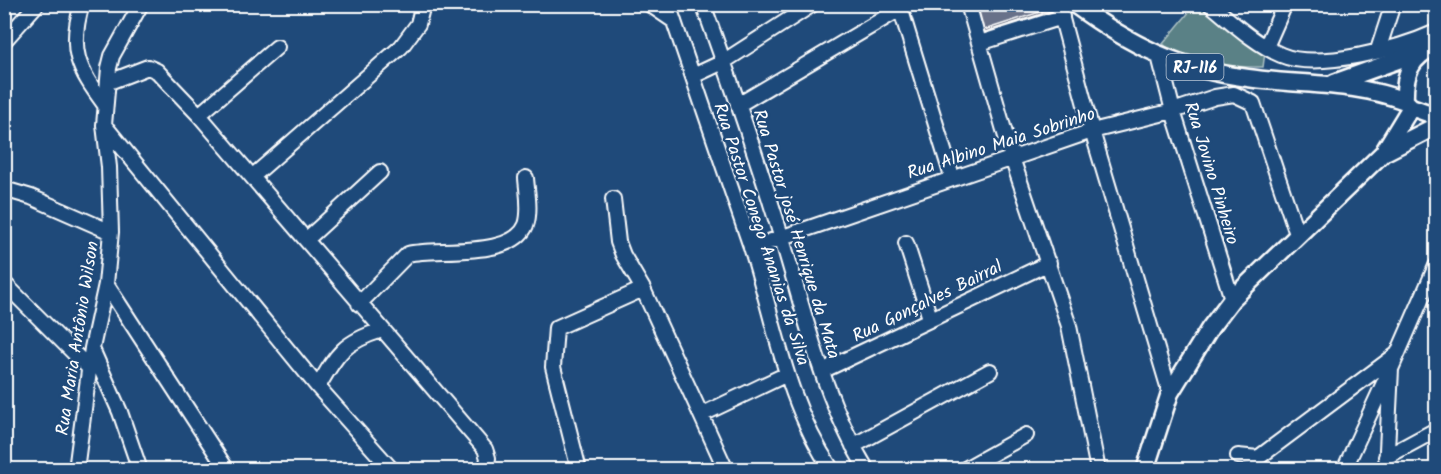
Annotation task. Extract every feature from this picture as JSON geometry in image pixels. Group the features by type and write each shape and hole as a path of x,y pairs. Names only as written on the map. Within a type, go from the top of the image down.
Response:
{"main road":[{"name":"RJ-116","path":"1065,9 1160,56 1201,69 1247,78 1366,88 1408,104"},
{"name":"RJ-116","path":"1331,84 1432,48"},
{"path":"1383,153 1408,104 1407,71 1432,48"},
{"path":"1408,104 1437,116"},
{"path":"1145,470 1170,393 1210,328 1232,299 1383,153 1437,126"}],"street":[{"path":"4,41 37,4"},
{"path":"82,4 75,30 78,65 105,105"},
{"name":"Rua Maria Antônio Wilson","path":"76,470 92,348 106,284 111,232 109,167 104,125 105,105 112,56 141,4"},
{"path":"252,177 401,47 418,24 423,4"},
{"path":"649,4 674,21"},
{"name":"Rua Pastor Conego Ananias da Silva","path":"668,4 751,248 787,374 812,436 832,470"},
{"name":"Rua Pastor josé Henrique da Mata","path":"703,4 781,237 822,371 842,425 867,470"},
{"path":"693,76 723,62 813,4"},
{"path":"968,4 1012,158 1069,326 1098,470"},
{"path":"1210,4 1266,47 1282,56 1314,61 1332,61 1437,32"},
{"path":"1266,47 1285,4"},
{"path":"1378,50 1394,4"},
{"path":"738,105 899,7 952,177"},
{"path":"980,43 1065,9 1092,131 1170,393"},
{"path":"199,115 276,47"},
{"name":"Rua Jovino Pinheiro","path":"1160,56 1173,111 1232,299"},
{"path":"109,82 141,68 153,68 199,115 485,449 488,458 486,470"},
{"name":"Rua Albino Maia Sobrinho","path":"751,248 952,177 1092,131 1173,111 1215,97 1234,94 1253,103 1258,114 1297,234"},
{"path":"104,125 318,387 392,470"},
{"path":"306,240 380,172"},
{"path":"359,304 408,254 464,250 513,240 521,233 528,214 526,178"},
{"path":"4,189 31,197 111,232"},
{"path":"613,199 618,242 643,289 726,470"},
{"path":"906,243 930,318"},
{"name":"Rua Gonçalves Bairral","path":"822,371 1048,263"},
{"path":"1344,470 1437,266"},
{"path":"4,283 89,369"},
{"path":"106,284 227,470"},
{"path":"579,470 553,367 556,328 643,289"},
{"path":"318,387 346,345 358,337 382,330"},
{"path":"92,348 120,412 140,470"},
{"path":"1238,456 1258,458 1397,354"},
{"path":"1386,463 1391,369"},
{"path":"853,446 990,371"},
{"path":"701,415 787,374"},
{"path":"1386,463 1437,430"},
{"path":"963,470 1026,435"}],"green space":[{"path":"1195,5 1205,5 1265,52 1263,67 1197,61 1163,44"}],"building":[{"path":"977,4 1049,4 1049,9 984,30"}]}
